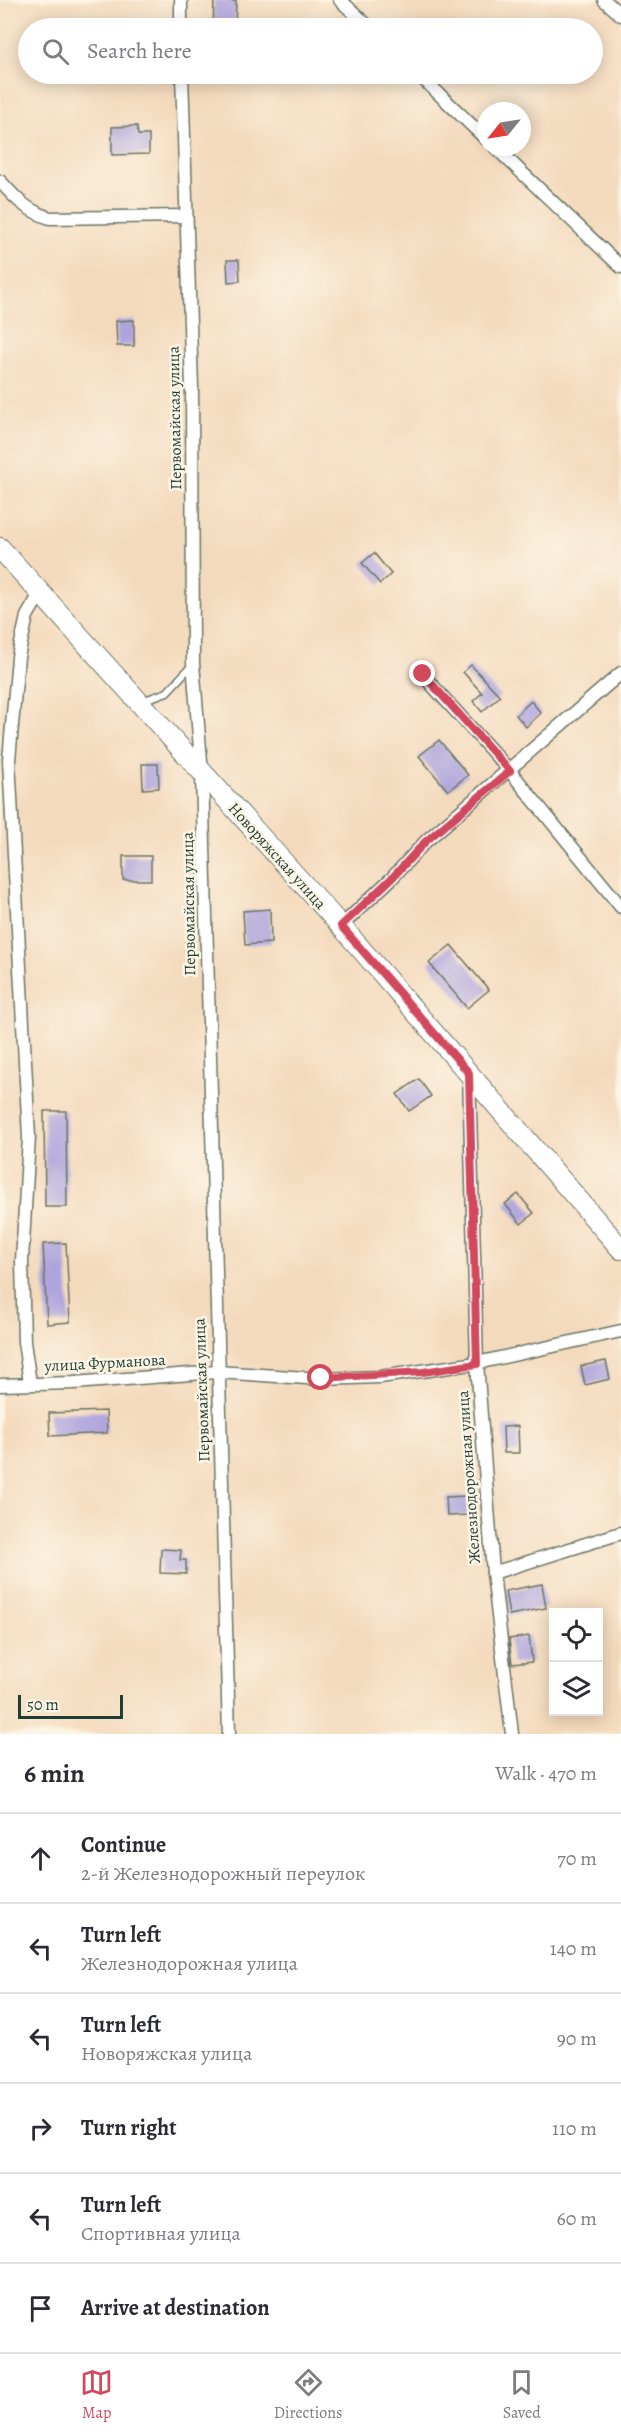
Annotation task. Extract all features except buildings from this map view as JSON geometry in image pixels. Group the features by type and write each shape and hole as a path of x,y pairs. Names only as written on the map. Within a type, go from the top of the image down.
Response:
{"main road":[{"name":"Новоряжская улица","path":"0,548 341,926 621,1249"}],"street":[{"path":"181,0 181,18"},
{"path":"340,0 359,18"},
{"path":"604,0 621,15"},
{"name":"Первомайская улица","path":"182,84 192,388 193,663 202,774 217,1372 229,1734"},
{"path":"428,84 477,130"},
{"path":"504,156 621,267"},
{"path":"0,181 20,203 35,213 50,218 186,216"},
{"path":"30,1383 24,1342 22,1261 29,1137 9,760 18,657 27,616 40,594"},
{"path":"341,926 392,878 426,841 621,673"},
{"path":"423,674 510,771 621,907"},
{"name":"Железнодорожная улица","path":"469,1073 477,1364 493,1573 512,1734"},
{"name":"улица Фурманова","path":"0,1385 74,1383 217,1372 333,1378 423,1372 477,1364 621,1331"},
{"path":"493,1573 621,1533"}],"lane":[{"path":"139,702 167,692 193,663"}],"route":[{"path":"321,1378 380,1377 477,1364 469,1073 341,926 392,878 426,841 510,771 423,674"}]}
